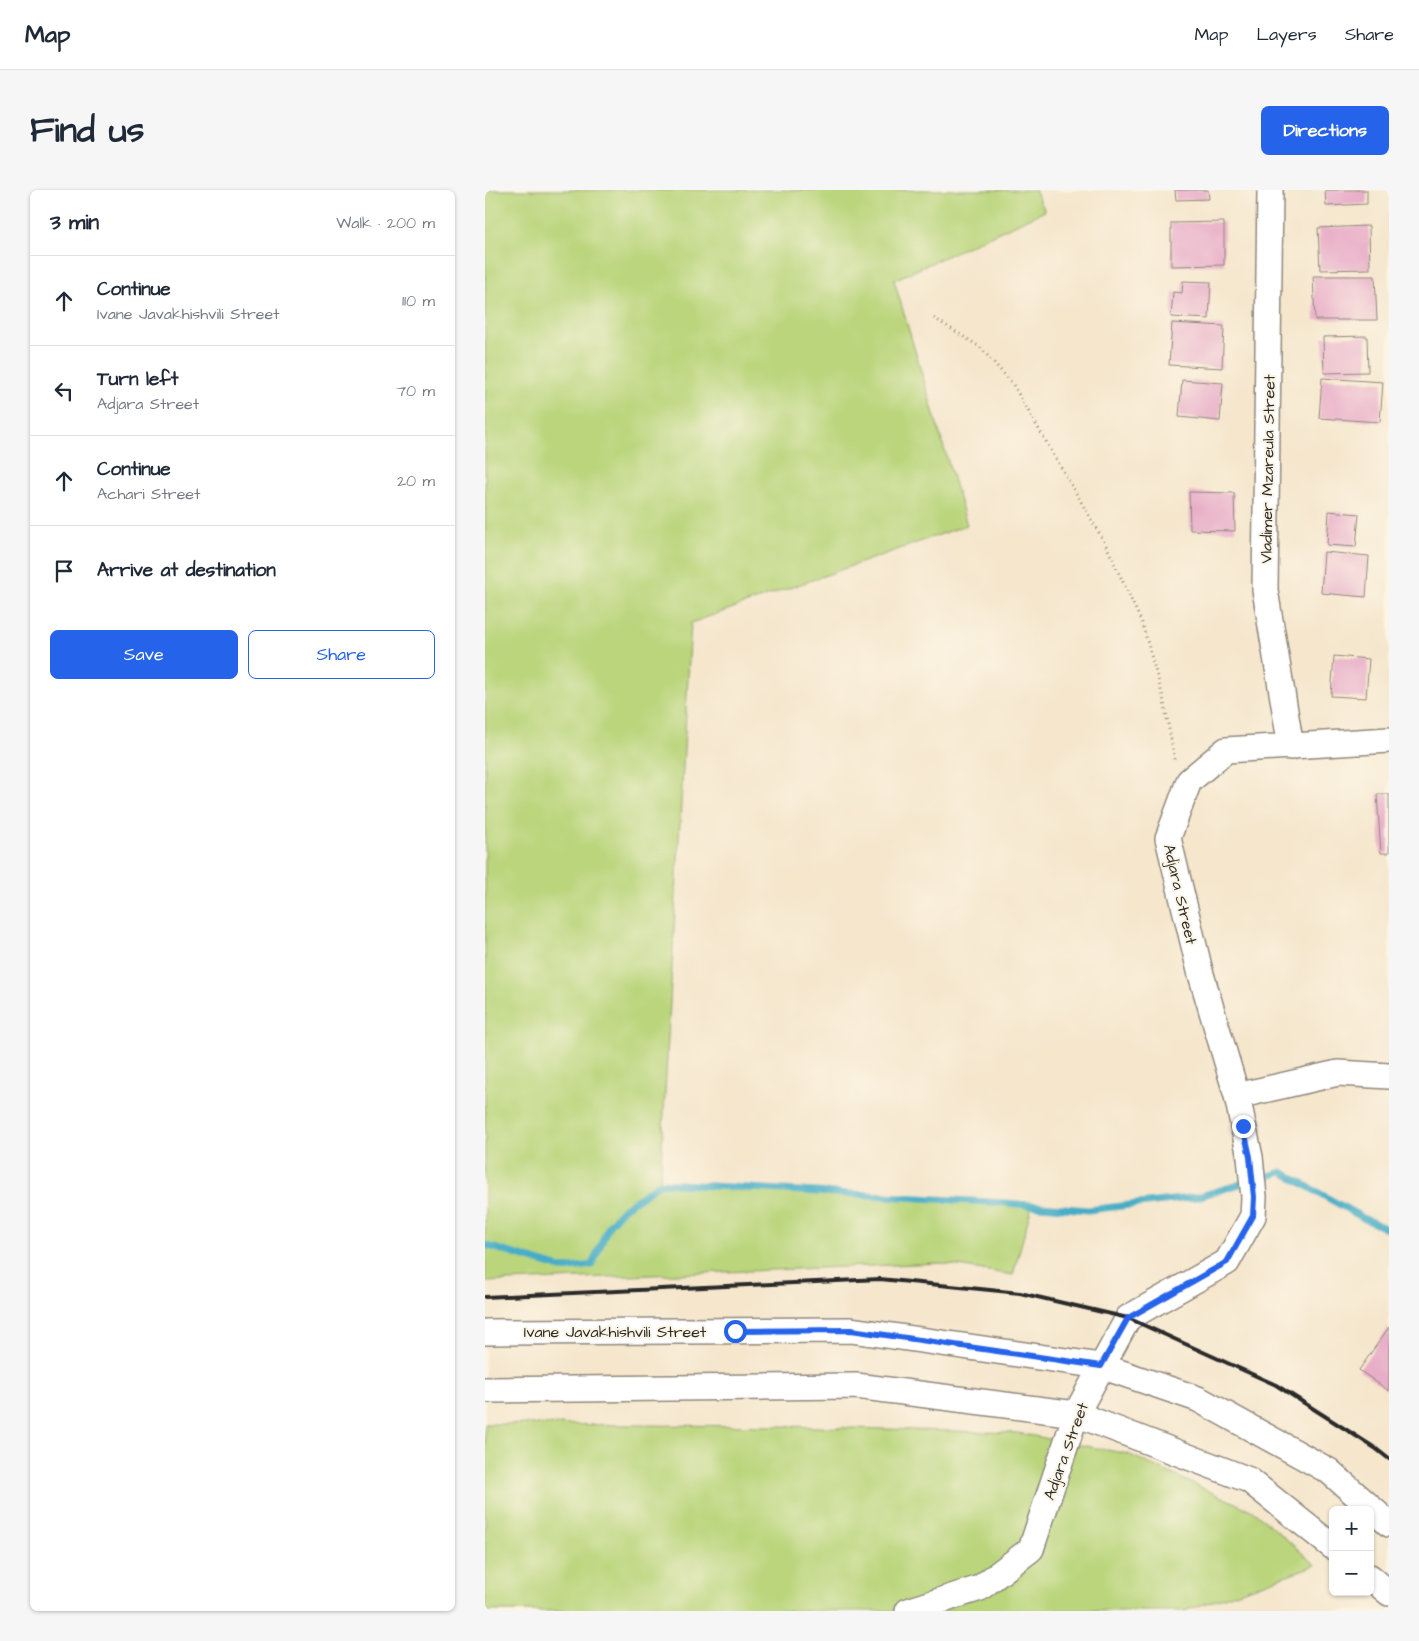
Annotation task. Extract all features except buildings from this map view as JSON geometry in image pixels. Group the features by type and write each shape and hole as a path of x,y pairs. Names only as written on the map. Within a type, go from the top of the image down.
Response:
{"street":[{"name":"Vladimer Mzareula Street","path":"1270,190 1265,590 1291,747"},
{"name":"Adjara Street","path":"908,1611 980,1588 1031,1549 1076,1414 1128,1318 1227,1262 1253,1216 1254,1197 1250,1157 1237,1096 1200,972 1168,838 1189,780 1227,750 1389,740"},
{"path":"1237,1096 1338,1073 1389,1076"},
{"name":"Ivane Javakhishvili Street","path":"485,1332 851,1330 1101,1366 1198,1399 1216,1408 1329,1471 1389,1524"},
{"path":"485,1390 857,1386 1076,1414 1249,1480 1329,1544"},
{"path":"1374,1581 1389,1592"}],"path":[{"path":"935,318 980,347 1012,383 1105,544 1142,623 1163,697 1175,755 1174,764"}],"green space":[{"path":"485,190 1035,190 1045,211 894,280 967,525 691,623 660,1183 1032,1205 1013,1275 940,1263 485,1282"},
{"path":"485,1424 785,1426 1018,1433 1128,1454 1255,1512 1316,1565 1184,1611 485,1611"}],"waterway":[{"path":"1258,1179 1282,1172 1365,1219 1389,1230"},
{"path":"485,1245 564,1269 592,1265 609,1225 623,1209 660,1183 1005,1203 1088,1210 1197,1197 1247,1182"}],"railway":[{"path":"485,1297 880,1279 1020,1293 1128,1318 1276,1385 1375,1448 1389,1459"}],"route":[{"path":"735,1331 851,1330 1101,1366 1128,1318 1227,1262 1253,1216 1254,1197 1250,1157 1243,1126"}]}
